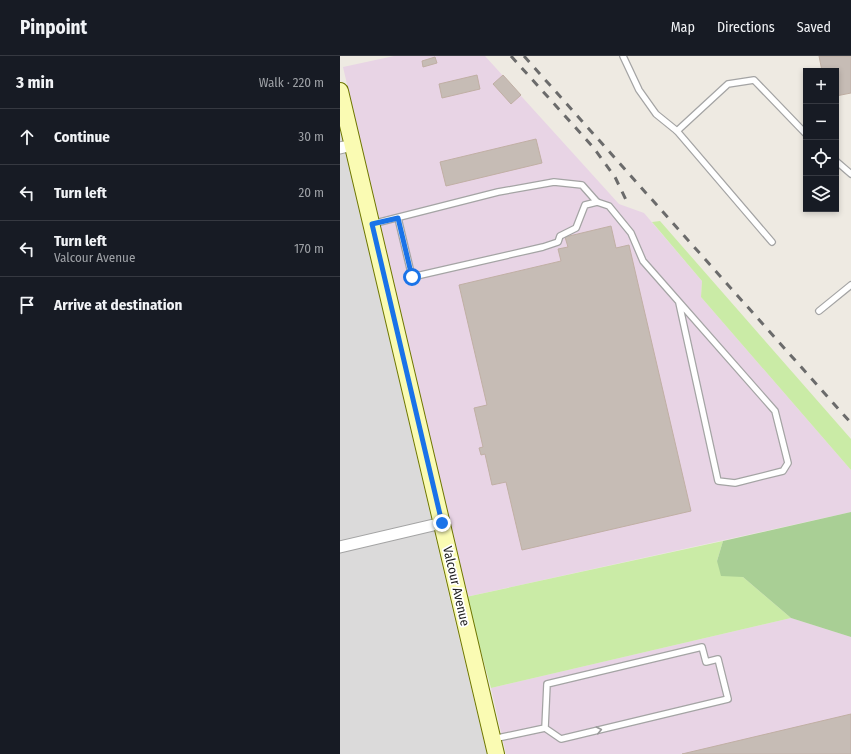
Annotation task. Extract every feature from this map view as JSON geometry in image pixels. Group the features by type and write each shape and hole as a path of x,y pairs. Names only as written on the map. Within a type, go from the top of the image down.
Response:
{"street":[{"name":"Valcour Avenue","path":"340,91 347,146 372,224 495,747"},
{"path":"340,547 442,523"}],"lane":[{"path":"623,56 639,90 656,114 677,131 772,242"},
{"path":"677,131 728,84 754,80 803,131"},
{"path":"839,164 851,174"},
{"path":"372,224 498,192 554,182 582,185 597,202 609,206 631,233 643,261 775,411 788,463 783,471 735,483 718,481 679,303"},
{"path":"398,218 412,277 543,247 558,242 560,236 576,228 585,205 597,202"},
{"path":"819,311 851,285"},
{"path":"702,647 706,662 718,658 728,699 562,739 545,728 547,684 702,647"},
{"path":"495,747 545,728"}],"shaded area":[{"path":"394,56 485,56 619,204 644,213 702,281 701,297 851,470 851,512 466,597 343,67"},
{"path":"340,126 451,604 487,754 340,754"},
{"path":"791,618 851,637 851,754 506,754 491,688"}],"green space":[{"path":"660,221 851,439 851,470 701,297 702,281 652,222"},
{"path":"851,512 851,637 791,618 743,577 721,576 717,561 723,541"},
{"path":"723,541 717,561 743,577 791,618 491,688 466,597"}],"building":[{"path":"819,56 851,56 851,93 839,95 839,68 821,68"},
{"path":"435,57 437,63 423,67 422,61"},
{"path":"477,75 480,89 442,98 439,84"},
{"path":"503,75 521,95 511,104 493,84"},
{"path":"536,139 542,163 446,186 440,162"},
{"path":"611,226 616,248 629,245 691,511 522,550 506,482 492,485 485,454 481,455 479,448 483,447 474,408 487,405 459,285 561,261 558,249 568,247 565,237"},
{"path":"851,714 851,754 682,754"}],"railway":[{"path":"511,56 593,147 615,177 627,202"},
{"path":"524,56 851,423"}],"route":[{"path":"412,277 398,218 372,224 442,523"}]}
